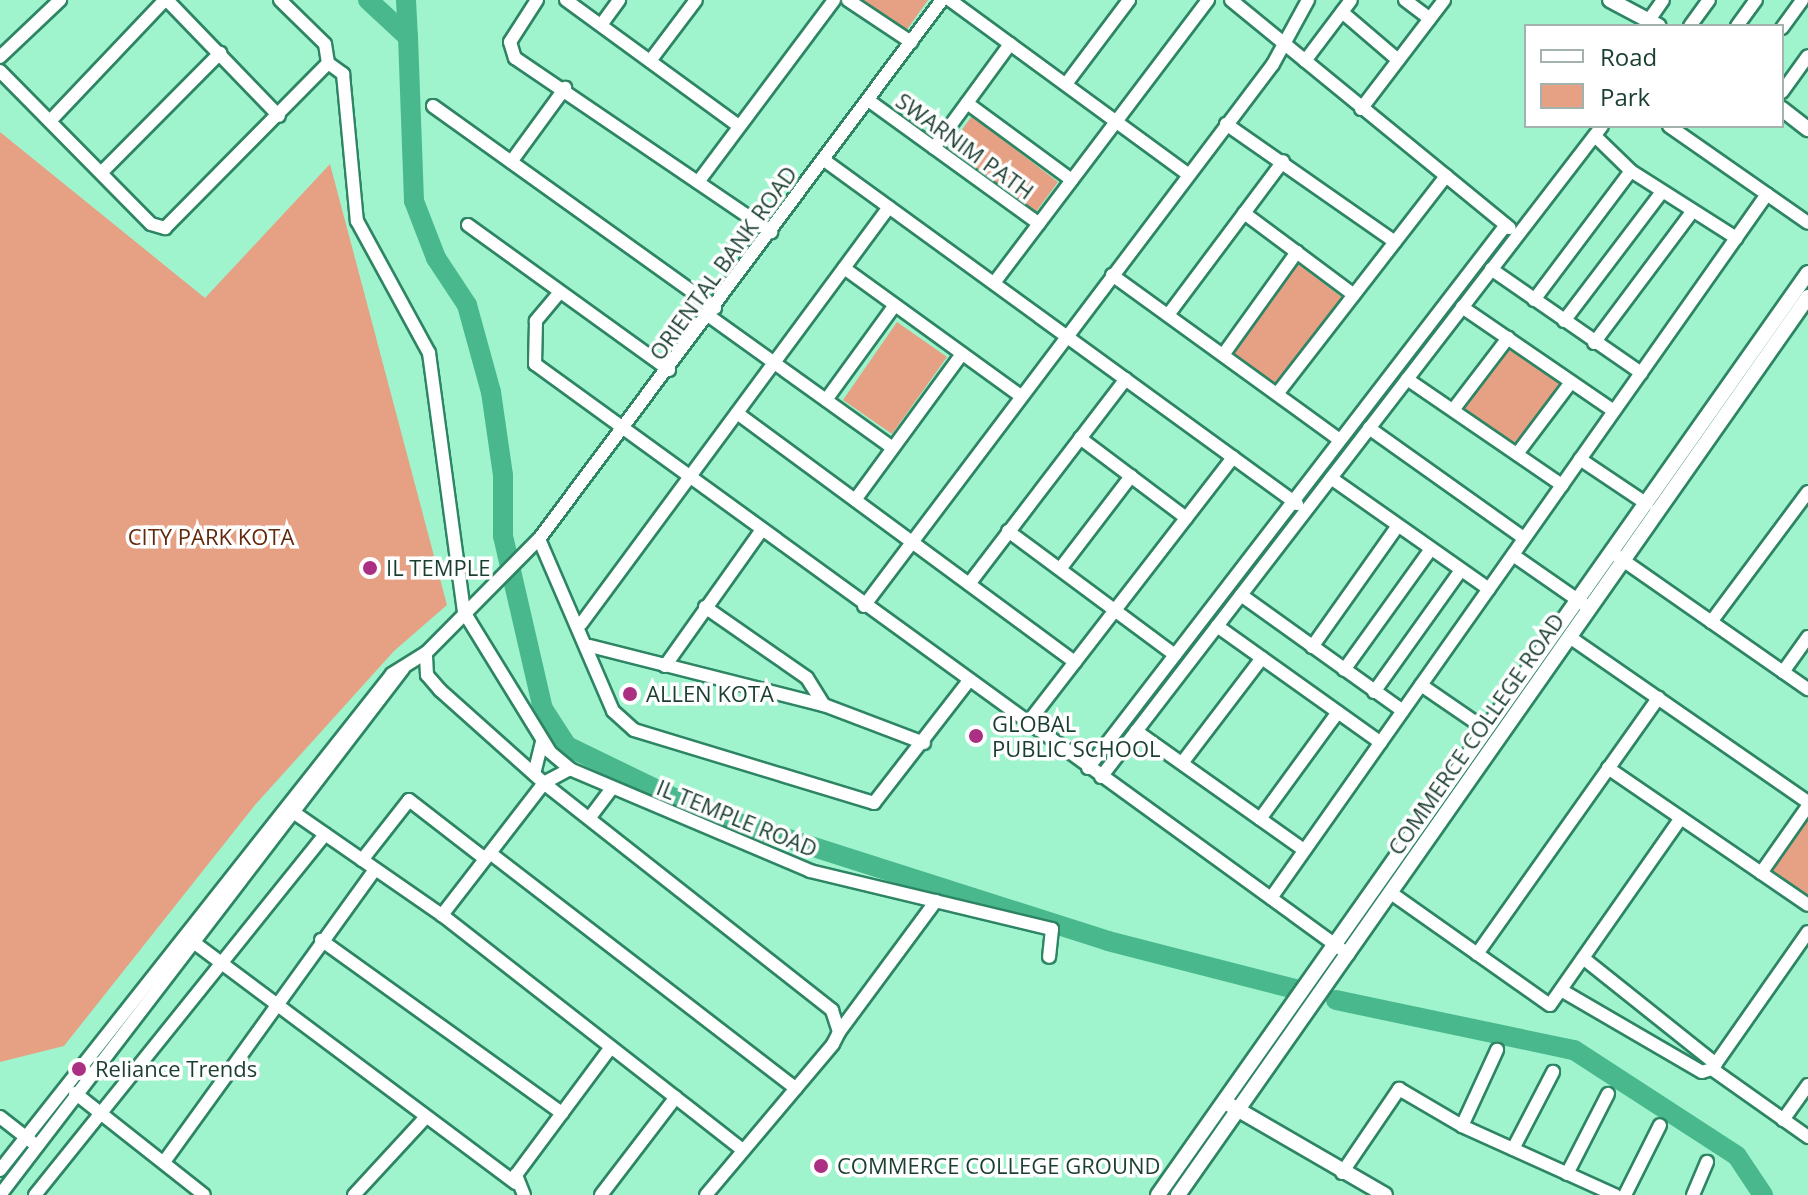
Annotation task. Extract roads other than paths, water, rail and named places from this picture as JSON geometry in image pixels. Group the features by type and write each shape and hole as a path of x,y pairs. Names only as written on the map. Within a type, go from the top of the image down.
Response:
{"street":[{"path":"0,57 60,0"},
{"path":"50,121 166,0 279,116"},
{"path":"280,0 325,44 328,63 343,74 357,221 429,353 464,612"},
{"path":"537,0 508,50 771,232"},
{"path":"566,0 739,126"},
{"path":"601,25 619,0"},
{"path":"650,61 696,0"},
{"path":"698,182 834,0"},
{"path":"848,0 911,42"},
{"name":"ORIENTAL BANK ROAD","path":"403,669 426,653 536,543 669,370 942,0"},
{"path":"950,0 1186,173"},
{"path":"1066,84 1129,0"},
{"path":"994,283 1208,0"},
{"path":"1231,0 1518,234"},
{"path":"864,606 1186,173 1286,45 1308,0"},
{"path":"1305,61 1351,0"},
{"path":"1405,0 1430,19"},
{"path":"1361,109 1444,0"},
{"path":"1610,0 1654,23 1663,0"},
{"path":"1691,24 1709,0"},
{"path":"1738,24 1756,0"},
{"path":"1784,25 1802,0"},
{"path":"1342,12 1398,60"},
{"path":"934,148 1010,44"},
{"path":"102,172 220,53"},
{"path":"1784,89 1808,56"},
{"path":"0,71 151,224 165,228 328,63"},
{"path":"511,162 565,88"},
{"name":"SWARNIM PATH","path":"868,100 1039,224"},
{"path":"967,103 1072,180"},
{"path":"433,106 712,312 774,363 893,448"},
{"path":"1784,111 1808,129"},
{"path":"1226,124 1395,242"},
{"path":"1672,128 1808,223"},
{"path":"1101,777 1598,131 1631,171 1736,238"},
{"path":"824,160 1306,510"},
{"path":"1168,315 1283,161"},
{"path":"1534,300 1631,171"},
{"path":"1277,394 1446,176"},
{"path":"1564,321 1662,192"},
{"path":"1271,898 1767,194"},
{"path":"581,624 889,207"},
{"path":"1594,343 1692,212"},
{"path":"1244,213 1354,295"},
{"path":"468,225 669,370"},
{"path":"1088,768 1506,225"},
{"path":"1223,355 1297,252"},
{"path":"844,268 1021,396"},
{"path":"1491,269 1641,373"},
{"path":"1619,558 1647,504 1808,273"},
{"path":"1112,275 1340,440"},
{"path":"560,292 536,321 535,364 968,682 1348,954"},
{"path":"1158,1195 1485,729 1585,605 1808,297"},
{"path":"826,400 895,305"},
{"path":"1462,307 1614,411"},
{"path":"1453,410 1508,338"},
{"path":"855,500 962,354"},
{"path":"969,584 1126,379"},
{"path":"1407,379 1562,485"},
{"path":"1517,454 1571,382"},
{"path":"737,413 1075,662"},
{"path":"1369,428 1524,538"},
{"path":"1080,438 1186,518"},
{"path":"1027,724 1233,457"},
{"path":"1580,459 1647,504"},
{"path":"1060,569 1131,476"},
{"path":"1331,478 1489,589"},
{"path":"1711,622 1808,492"},
{"path":"1312,647 1397,527"},
{"path":"665,666 761,531"},
{"path":"1008,531 1175,655"},
{"path":"536,543 581,624 613,711 634,730 847,799 874,803 887,795 968,682"},
{"path":"1344,670 1431,549"},
{"path":"1513,555 1585,605"},
{"path":"1619,558 1808,689"},
{"path":"1374,692 1461,570"},
{"path":"1241,595 1403,711"},
{"name":"COMMERCE COLLEGE ROAD","path":"1178,1195 1571,638 1585,605"},
{"path":"705,607 807,678 824,705"},
{"name":"IL TEMPLE ROAD","path":"464,612 542,741 570,769 810,871 1052,929 1049,957"},
{"path":"1217,626 1381,743"},
{"path":"1783,672 1808,637"},
{"path":"1571,638 1808,804 1761,873"},
{"path":"590,646 824,705 924,743"},
{"path":"426,653 427,675 440,690 539,778 591,816 832,1010 839,1032"},
{"path":"1182,763 1262,658"},
{"path":"0,1195 296,814 403,669"},
{"path":"0,1170 247,851 403,669"},
{"path":"1421,685 1485,729"},
{"path":"1477,954 1658,698"},
{"path":"1260,819 1338,712"},
{"path":"1136,731 1304,850"},
{"path":"442,915 488,856 539,778 542,741"},
{"path":"1608,768 1808,905"},
{"path":"539,778 570,769"},
{"path":"591,816 612,788"},
{"path":"362,860 409,800 796,1089"},
{"path":"296,814 442,915 741,1149"},
{"path":"1391,893 1550,1005 1681,818"},
{"path":"35,1195 325,834"},
{"path":"164,1162 273,1003 375,869"},
{"path":"706,1195 741,1149 796,1089 936,901"},
{"path":"1561,990 1702,1072 1714,1066 1808,932"},
{"path":"321,940 562,1113"},
{"path":"196,944 515,1183 524,1195"},
{"path":"1583,958 1714,1066 1808,1137"},
{"path":"515,1183 611,1047"},
{"path":"1462,1126 1497,1050"},
{"path":"1513,1149 1553,1072"},
{"path":"1783,1120 1808,1085"},
{"path":"66,1086 204,1195"},
{"path":"1342,1173 1399,1089 1462,1126 1615,1195"},
{"path":"1567,1174 1608,1094"},
{"path":"601,1195 676,1097"},
{"path":"1224,1101 1342,1173 1385,1195"},
{"path":"0,1117 39,1146"},
{"path":"354,1195 426,1117"},
{"path":"1625,1195 1660,1125"},
{"path":"1693,1195 1707,1162"}],"waterway":[{"path":"368,0 408,37 414,201 436,258 467,305 491,392 503,475 503,536 543,709 567,746 701,811 1108,941 1295,989"},
{"path":"406,0 408,37"},
{"path":"1336,1000 1574,1050 1737,1156 1763,1195"}],"place":[{"name":"IL TEMPLE","path":"370,568"},
{"name":"ALLEN KOTA","path":"630,694"},
{"name":"GLOBAL PUBLIC SCHOOL","path":"976,736"},
{"name":"Reliance Trends","path":"79,1069"},
{"name":"COMMERCE COLLEGE GROUND","path":"821,1166"}],"park label":[{"name":"CITY PARK KOTA","path":"211,537"}]}
